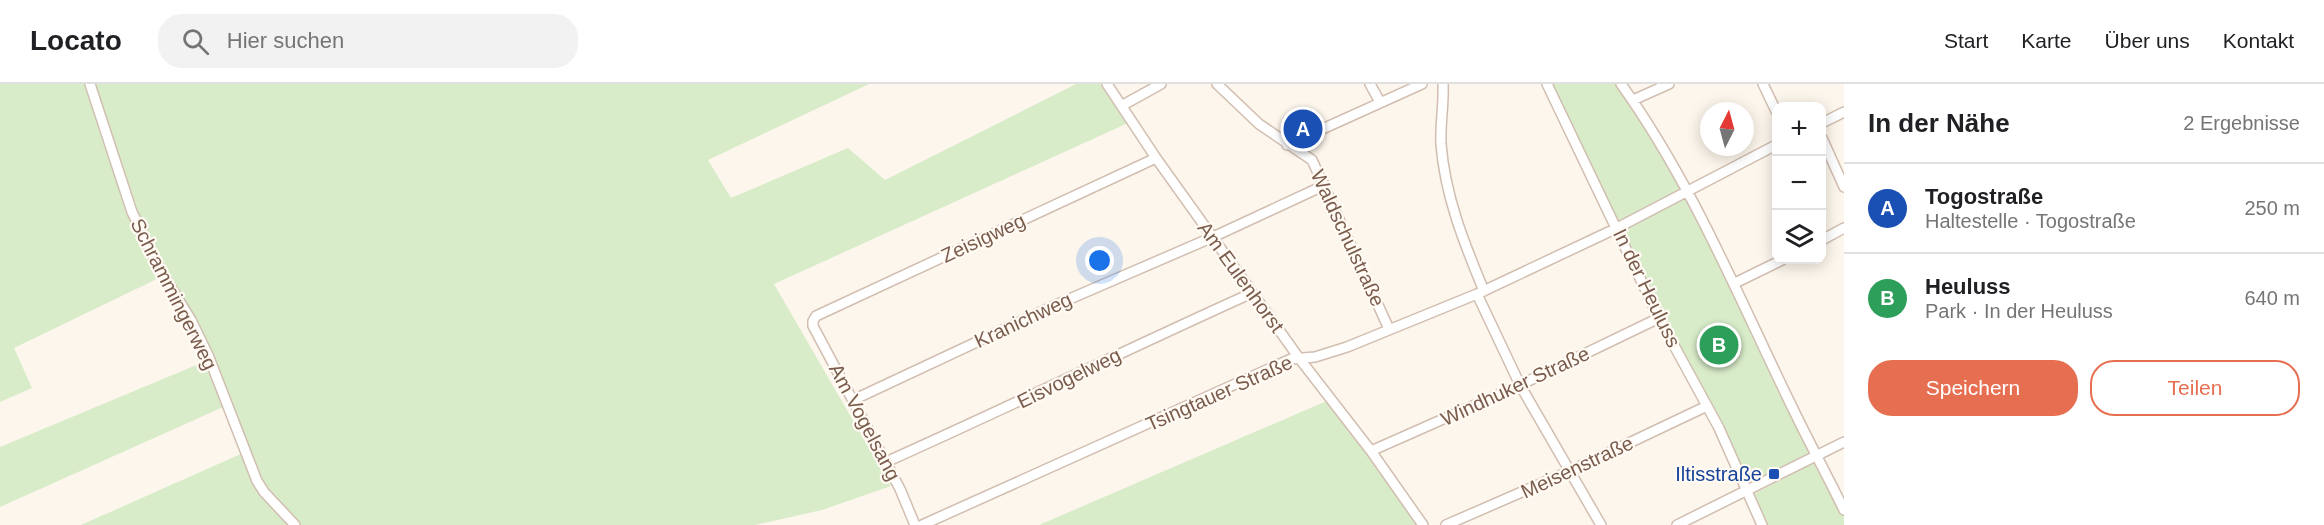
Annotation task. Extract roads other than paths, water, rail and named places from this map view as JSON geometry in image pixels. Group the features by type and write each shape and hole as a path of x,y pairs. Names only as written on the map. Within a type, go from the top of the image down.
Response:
{"street":[{"name":"Schrammingerweg","path":"90,84 132,212 162,273 191,320 208,355 257,481 264,492 295,525"},
{"name":"Am Eulenhorst","path":"1107,84 1156,158 1252,293 1371,451 1423,525"},
{"path":"1122,105 1161,84"},
{"name":"Waldschulstraße","path":"1217,84 1245,113 1287,145 1312,160 1389,329"},
{"path":"1370,84 1380,102"},
{"path":"1287,145 1422,84"},
{"path":"1443,84 1441,141 1446,181 1480,292 1520,385 1601,525"},
{"name":"In der Heuluss","path":"1547,84 1659,318 1729,450 1762,525"},
{"path":"1621,84 1688,191 1735,283 1796,415 1844,510"},
{"path":"1633,100 1670,84"},
{"path":"1763,84 1772,103"},
{"path":"1826,121 1844,112"},
{"name":"Tsingtauer Straße","path":"922,525 1291,359 1315,357 1336,350 1480,292 1617,228 1772,147"},
{"path":"1826,149 1844,187"},
{"name":"Zeisigweg","path":"813,321 826,311 1156,158"},
{"name":"Kranichweg","path":"853,400 1058,304 1213,237 1325,185"},
{"path":"1826,237 1844,228"},
{"path":"1735,283 1774,264"},
{"name":"Eisvogelweg","path":"886,462 1252,293"},
{"name":"Windhuker Straße","path":"1371,451 1520,385 1659,318"},
{"name":"Am Vogelsang","path":"813,321 813,326 886,462 915,525"},
{"name":"Meisenstraße","path":"1446,525 1570,471 1707,406"},
{"path":"1677,525 1844,442"}],"place":[{"name":"Togostraße","path":"1303,129"},
{"name":"Heuluss","path":"1719,345"},
{"name":"Iltisstraße","path":"1774,474"}]}
